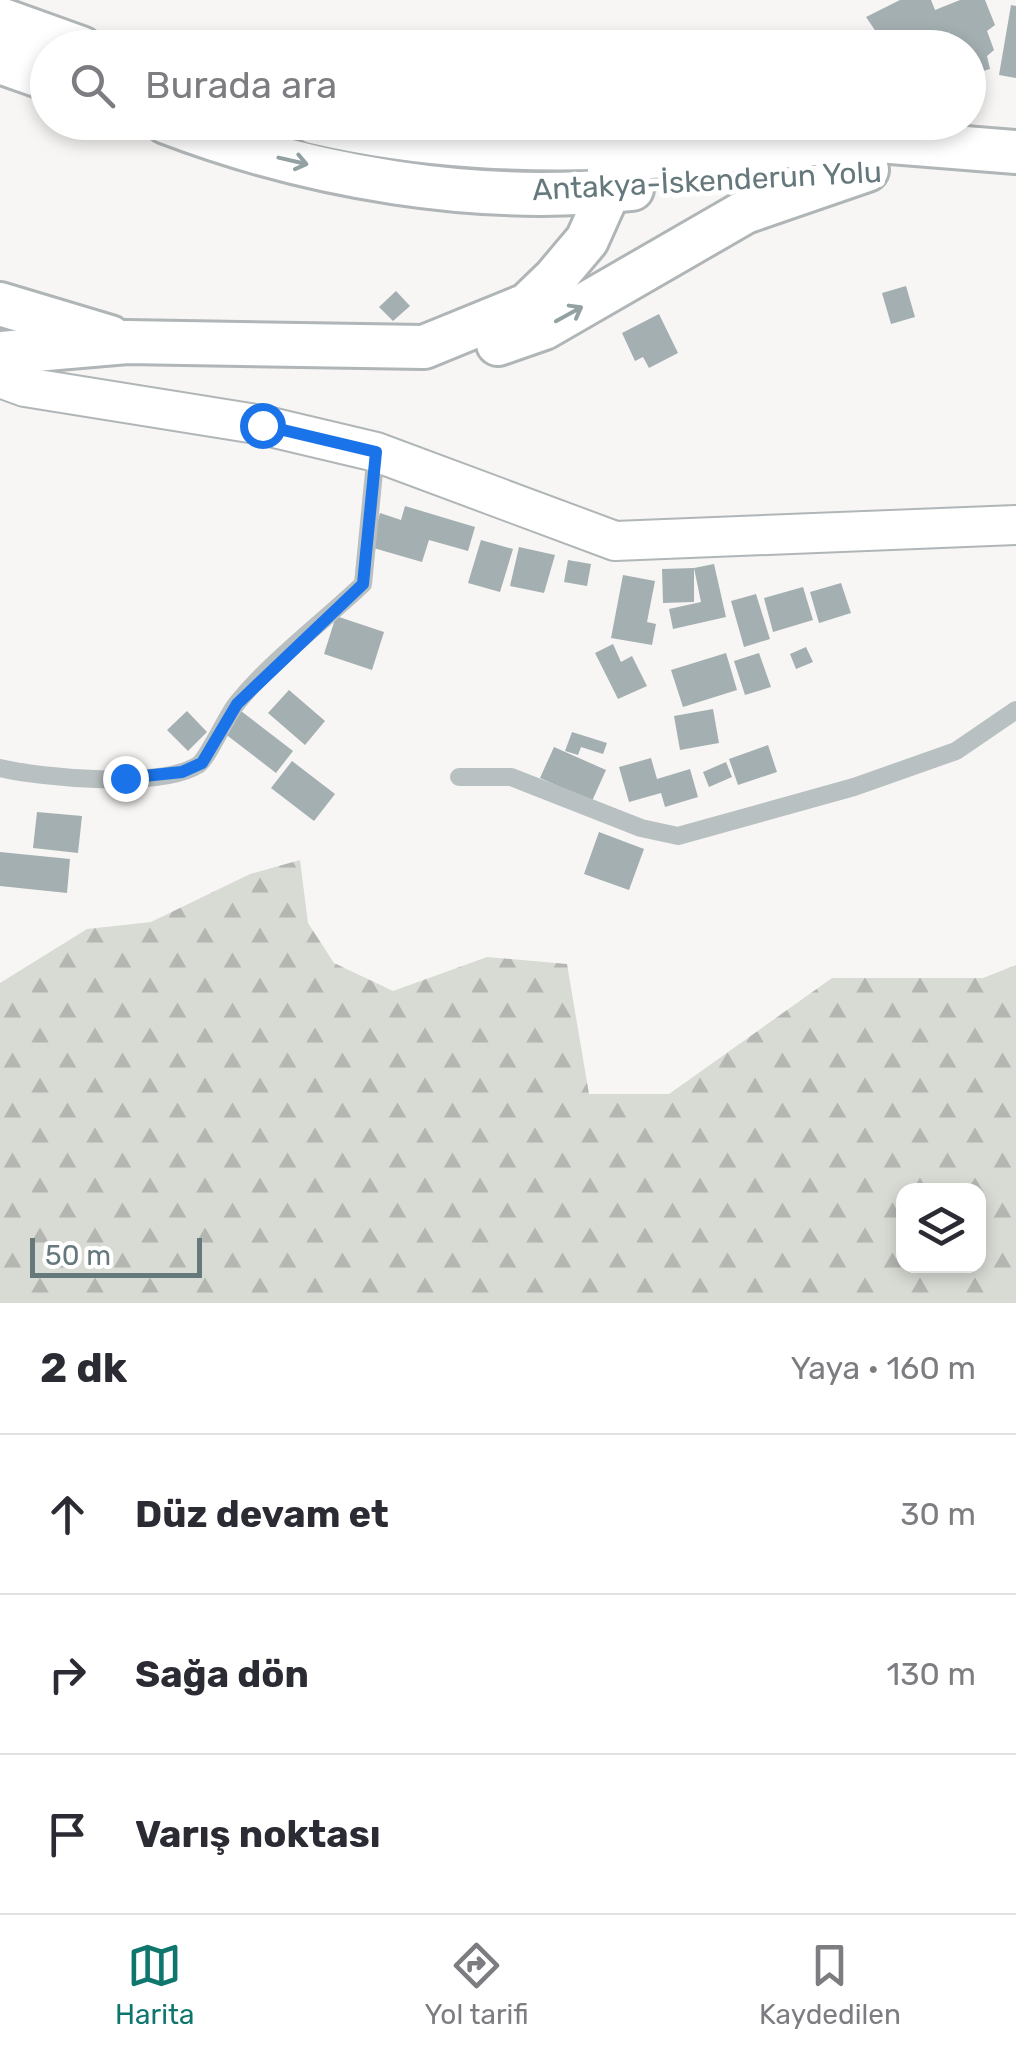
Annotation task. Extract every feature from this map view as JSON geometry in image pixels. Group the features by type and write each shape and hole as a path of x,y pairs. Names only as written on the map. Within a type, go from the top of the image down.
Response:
{"highway":[{"path":"0,19 31,30"},
{"path":"0,62 30,73"},
{"name":"Antakya-İskenderun Yolu","path":"986,135 1016,137"},
{"name":"Antakya-İskenderun Yolu","path":"223,140 286,160 373,178 504,192 610,191 740,176 866,170 1016,177"},
{"name":"Antakya-İskenderun Yolu","path":"390,140 490,149 645,146 719,140"},
{"path":"866,170 745,212 646,260 628,258 609,235 609,169 625,159 866,140 1016,152"},
{"path":"0,353 128,342 424,346 527,305 587,240 610,191"},
{"path":"504,192 548,213 560,246 556,278"},
{"path":"0,304 226,367 432,367 544,328 664,262 694,240"}],"main road":[{"path":"0,378 24,387 262,425 376,452 616,541 1016,525"}],"street":[{"path":"0,768 45,778 125,778 182,772 202,763 237,704 363,584 376,452"},
{"path":"459,777 511,777 641,828 678,836 854,788 956,751 1016,710"}],"green space":[{"path":"300,860 308,923 334,963 393,991 487,957 567,964 589,1094 669,1094 832,978 983,978 1016,965 1016,1303 0,1303 0,983 87,929 151,922 250,874"}],"building":[{"path":"900,0 931,0 935,10 960,0 985,0 995,25 987,31 994,50 987,56 990,69 986,70 986,30 875,30 866,17"},
{"path":"1011,5 1016,6 1016,78 999,75"},
{"path":"906,286 915,317 891,324 882,293"},
{"path":"396,291 410,306 393,321 379,307"},
{"path":"659,314 678,353 649,368 643,357 635,361 622,333"},
{"path":"405,506 475,527 468,551 429,540 422,562 370,547 380,513 401,520"},
{"path":"481,540 513,549 500,592 468,583"},
{"path":"519,547 555,555 544,593 510,586"},
{"path":"568,560 591,564 587,586 564,582"},
{"path":"714,564 726,617 673,629 669,609 701,602 694,568"},
{"path":"694,568 694,602 663,603 662,569"},
{"path":"623,575 655,581 647,622 656,624 652,645 611,638"},
{"path":"841,583 851,613 819,623 810,592"},
{"path":"803,587 813,620 773,632 764,598"},
{"path":"756,594 770,639 744,647 731,601"},
{"path":"336,616 384,632 372,670 324,654"},
{"path":"613,644 621,662 632,656 647,686 618,699 595,653"},
{"path":"806,647 813,662 796,669 790,654"},
{"path":"726,653 737,690 683,707 671,670"},
{"path":"759,653 771,687 745,695 734,661"},
{"path":"289,690 325,721 305,745 268,713"},
{"path":"713,709 719,743 680,750 674,716"},
{"path":"187,711 207,732 188,751 167,730"},
{"path":"241,711 293,751 276,773 224,733"},
{"path":"572,732 607,743 603,754 581,747 578,755 565,751"},
{"path":"768,745 777,772 738,785 729,759"},
{"path":"554,747 606,770 592,801 540,778"},
{"path":"651,758 657,779 690,769 698,797 665,807 661,793 629,802 619,767"},
{"path":"292,761 335,794 314,821 271,788"},
{"path":"726,762 732,777 709,787 703,772"},
{"path":"37,812 82,816 78,853 33,848"},
{"path":"599,832 644,849 629,890 584,874"},
{"path":"0,852 70,859 67,893 0,886"}],"route":[{"path":"125,778 182,772 202,763 212,740 237,704 363,584 376,452 262,425"}]}
